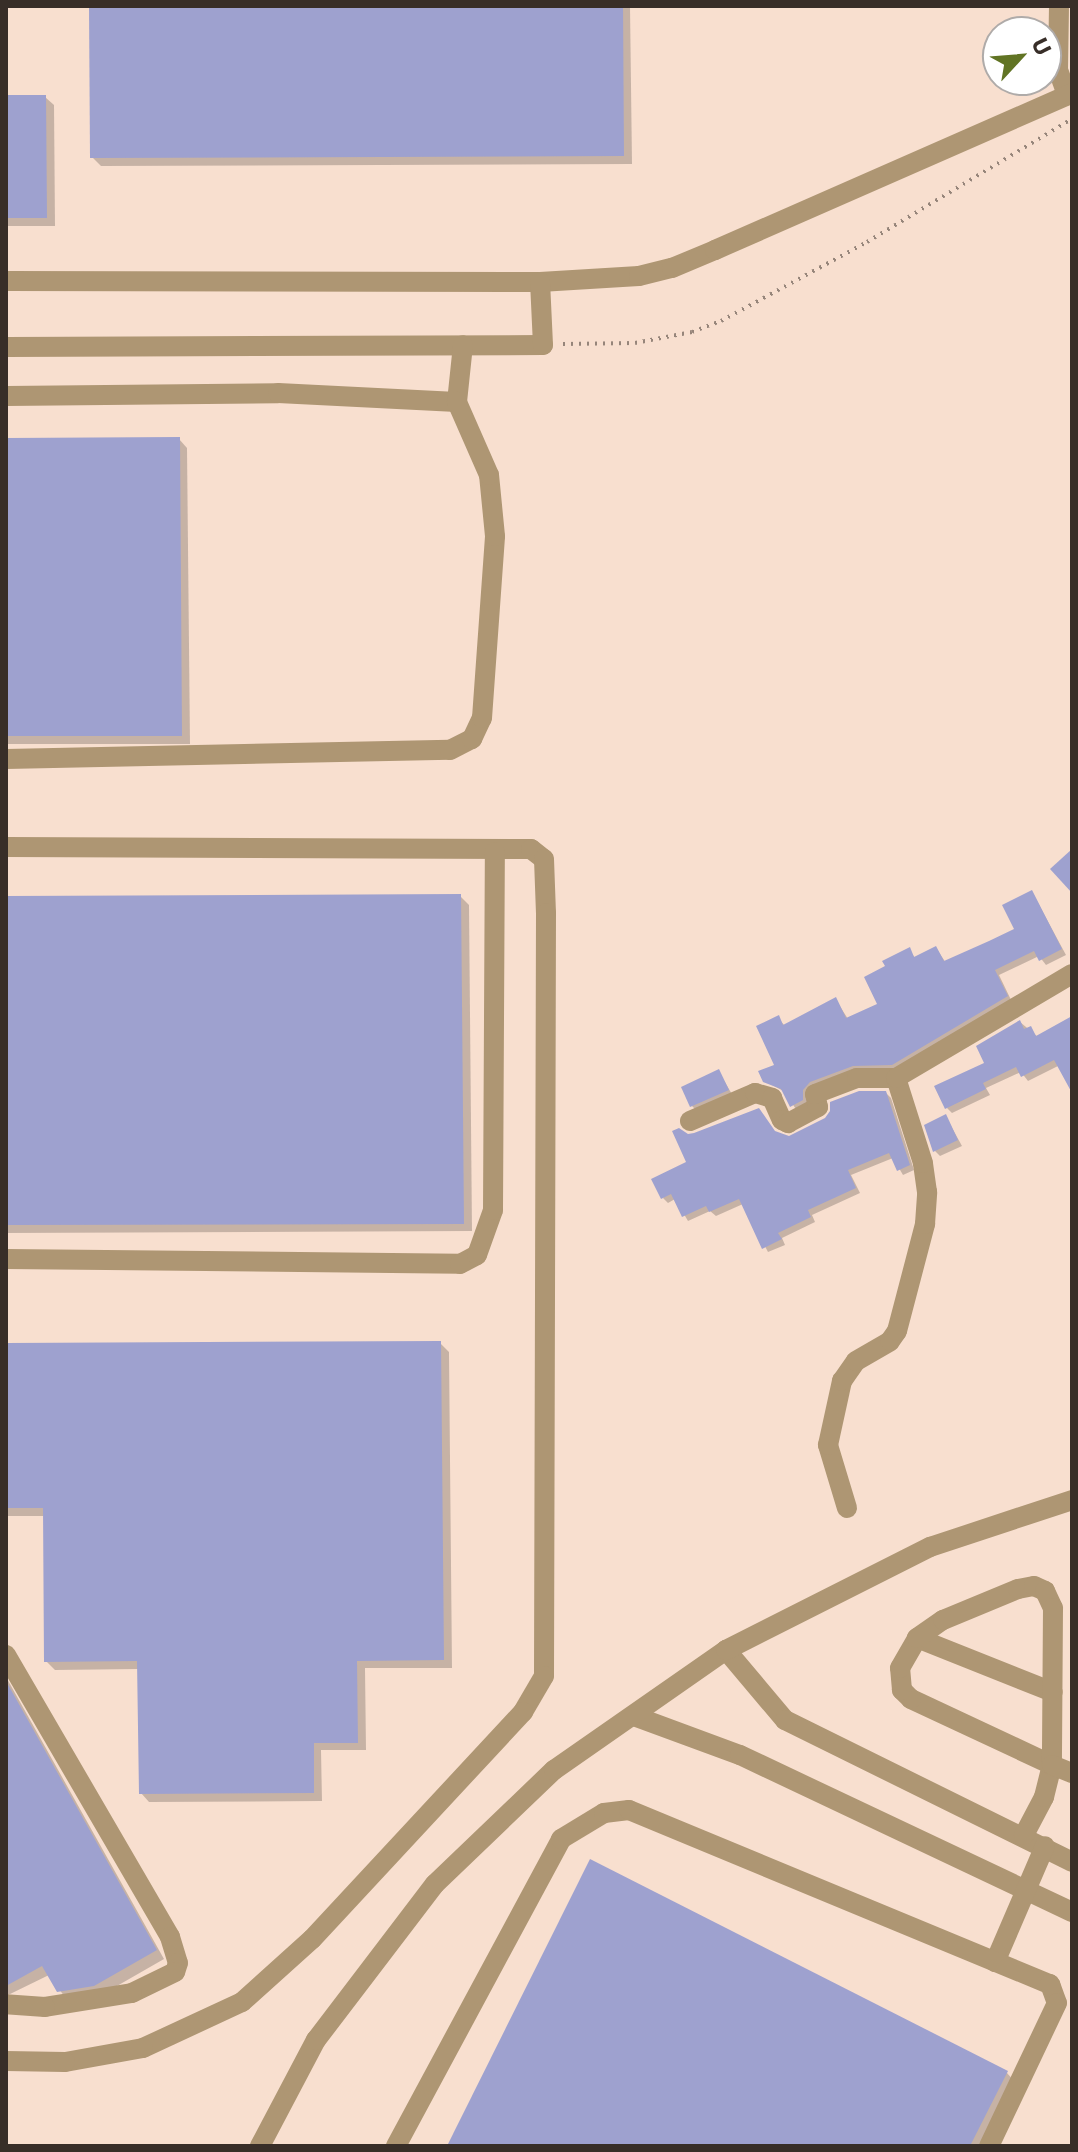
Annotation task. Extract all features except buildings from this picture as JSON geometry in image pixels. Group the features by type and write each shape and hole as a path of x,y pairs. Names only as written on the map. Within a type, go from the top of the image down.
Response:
{"street":[{"path":"6,281 540,282 639,276 672,268 882,180 1070,94 1058,70 1059,6"},
{"path":"6,347 543,345 540,282"},
{"path":"6,759 450,750 472,739 482,718 495,536 489,475 457,402 463,345"},
{"path":"6,396 278,393 457,402"},
{"path":"6,847 495,852 531,849 544,859 546,869 544,1676 523,1712 312,1939 242,2002 143,2048 65,2062 6,2061"},
{"path":"6,1259 460,1264 477,1255 493,1210 495,852"},
{"path":"690,1121 755,1093 772,1098 782,1120 788,1123 818,1107 815,1094 857,1078 896,1078 1062,983 1072,974"},
{"path":"847,1508 828,1445 842,1381 856,1361 890,1341 897,1331 925,1224 927,1192 923,1163 896,1078"},
{"path":"269,2143 316,2040 435,1884 554,1770 726,1650 930,1547 1072,1500"},
{"path":"1024,1835 1044,1797 1052,1765 1053,1608 1045,1591 1034,1586 1018,1589 943,1620 917,1638 900,1668 902,1690 911,1699 1052,1765 1072,1773"},
{"path":"917,1638 1053,1692"},
{"path":"726,1650 785,1720 1024,1835 1072,1862"},
{"path":"6,1655 170,1937 178,1963 175,1972 132,1993 45,2007 6,2004"},
{"path":"634,1716 740,1755 1028,1894 1072,1912"},
{"path":"396,2146 561,1839 604,1813 629,1810 1050,1984 1057,2003 989,2146"},
{"path":"995,1962 1028,1894 1045,1846"}],"path":[{"path":"543,345 635,343 692,332 721,321 867,242 1072,119"}]}
